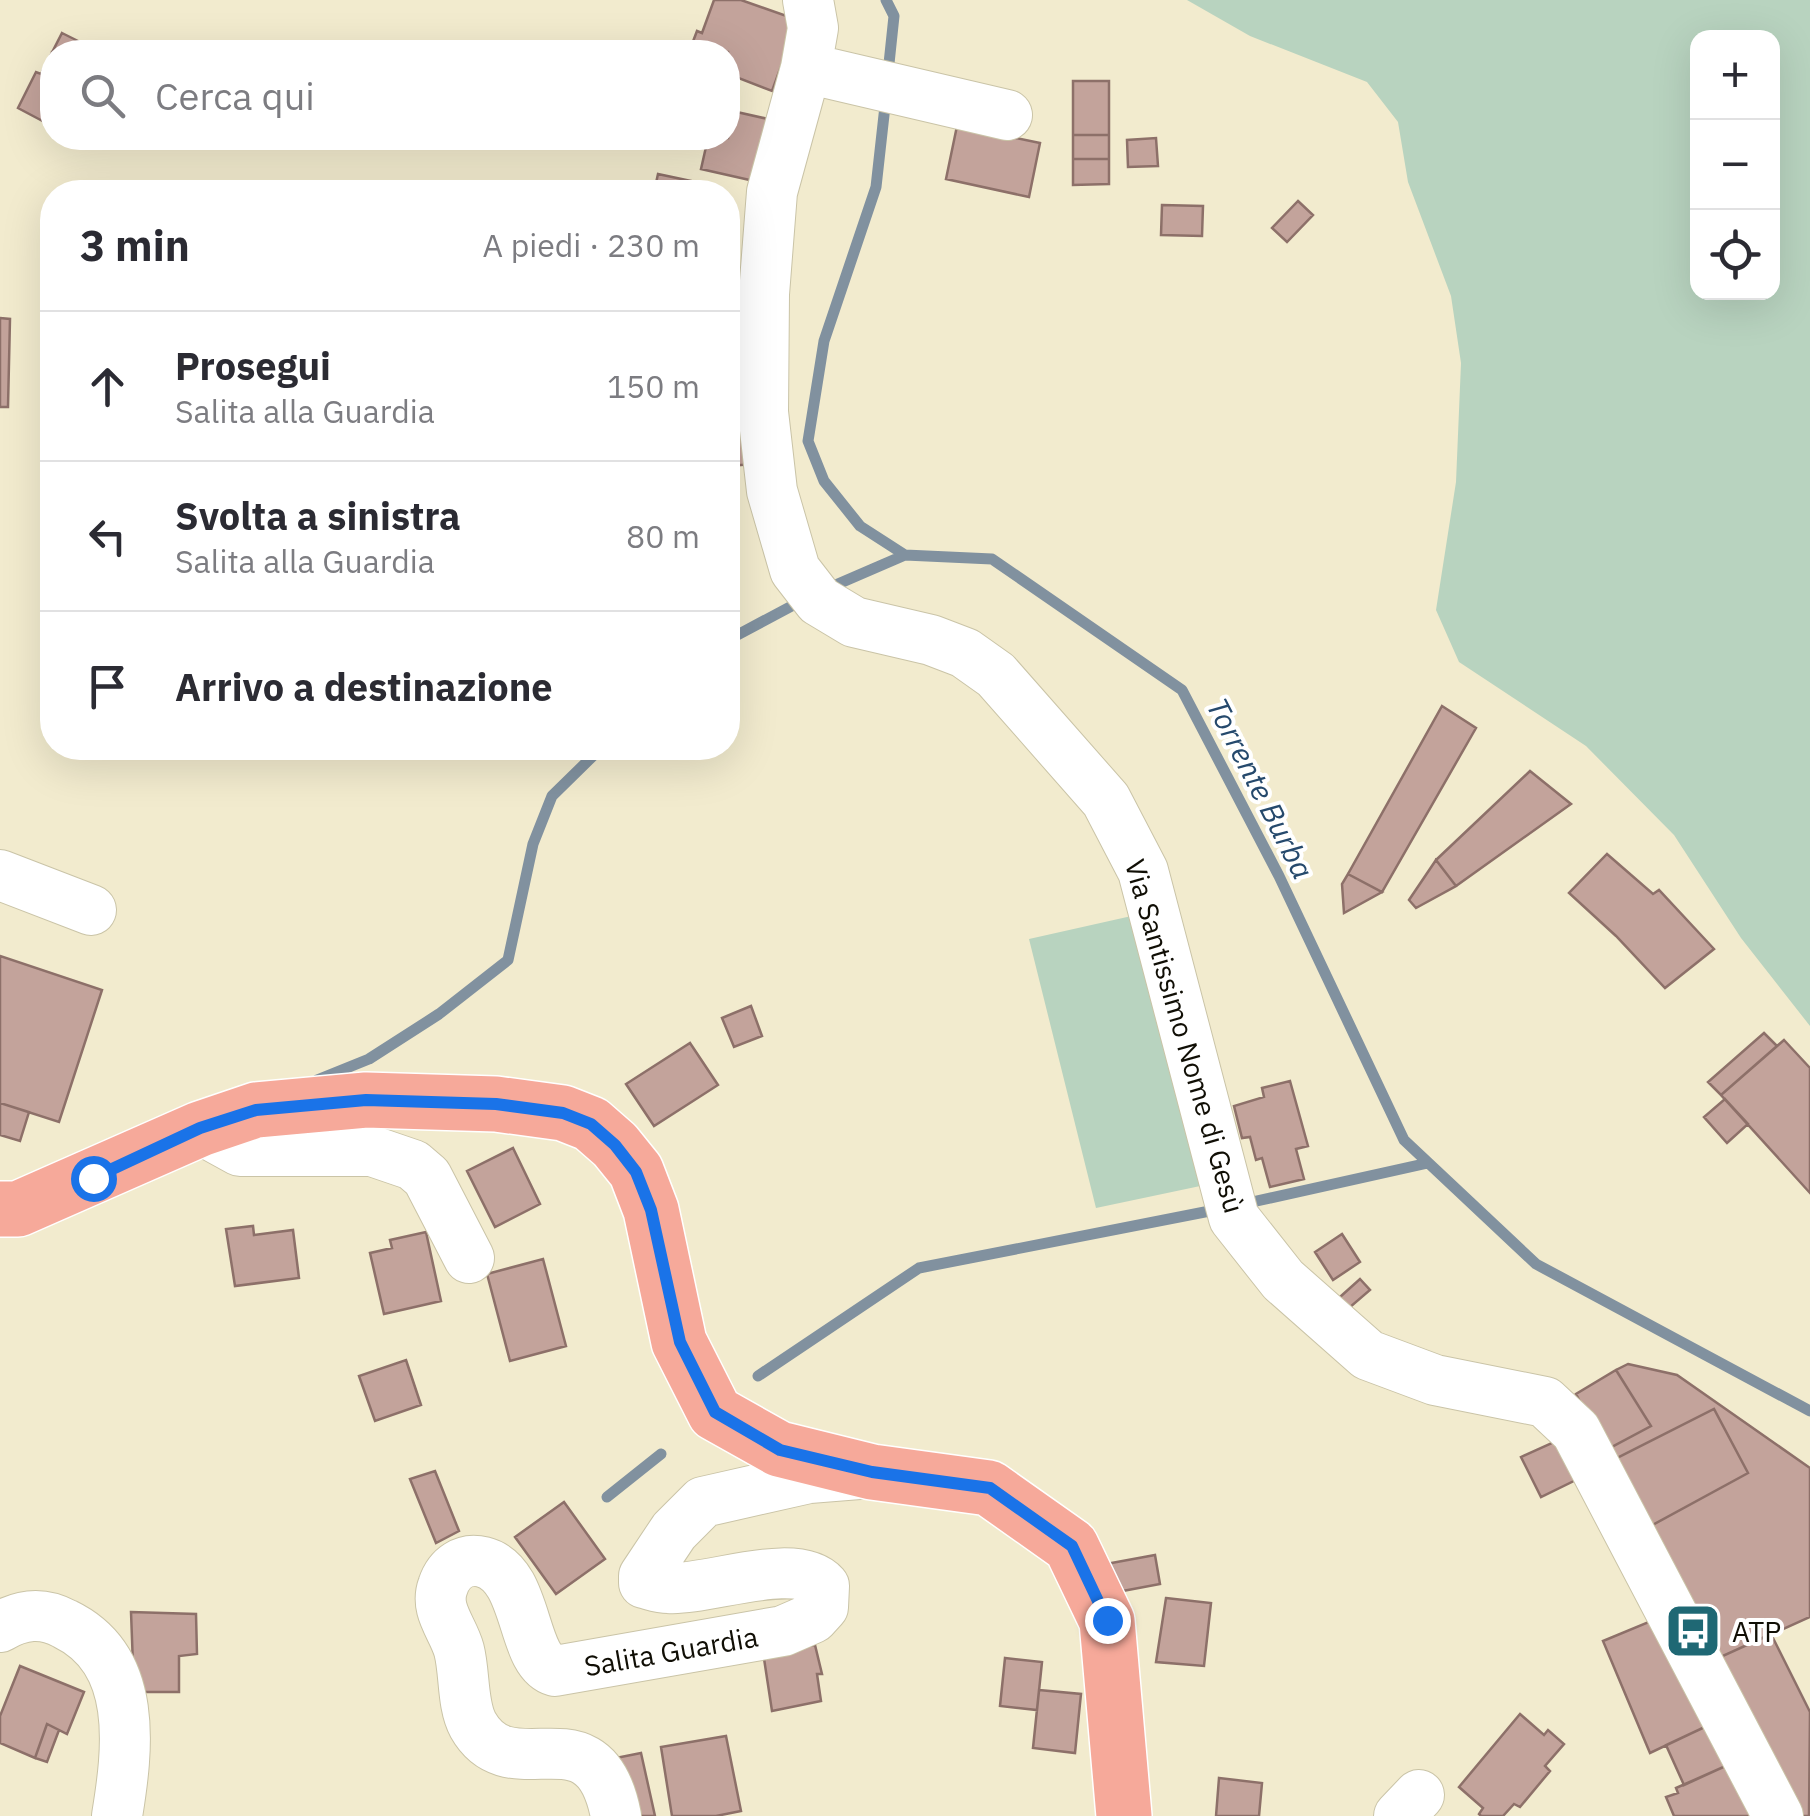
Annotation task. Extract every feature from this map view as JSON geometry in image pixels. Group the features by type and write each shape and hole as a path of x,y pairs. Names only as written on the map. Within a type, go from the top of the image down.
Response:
{"main road":[{"path":"0,1209 18,1209 200,1128 256,1110 366,1100 496,1104 563,1113 591,1124 615,1145 636,1172 651,1210 680,1342 715,1412 780,1450 872,1472 990,1488 1072,1546 1107,1620 1124,1816"}],"street":[{"name":"Via Santissimo Nome di Gesù","path":"808,0 828,73 772,192 764,294 763,412 772,491 795,570 819,601 854,622 931,640 965,653 996,675 1106,800 1143,871 1234,1218 1283,1280 1368,1355 1435,1380 1545,1402 1576,1430 1778,1816"},
{"path":"828,73 1007,115"},
{"path":"0,875 91,910"},
{"path":"200,1128 240,1151 372,1151 413,1165 427,1176 469,1258"},
{"name":"Salita Guardia","path":"616,1816 602,1773 589,1760 571,1754 508,1752 479,1734 467,1709 466,1675 456,1639 441,1610 440,1593 447,1575 461,1562 480,1560 493,1566 509,1584 525,1614 538,1660 545,1668 555,1670 783,1631 813,1618 823,1607 826,1596 818,1579 794,1573 670,1589 644,1584 644,1576 674,1531 703,1502 809,1478 872,1472"},
{"path":"0,1627 34,1615 52,1617 80,1631 110,1666 121,1696 126,1751 116,1816"}],"green space":[{"path":"1187,0 1810,0 1810,1026 1741,938 1674,835 1586,746 1459,662 1436,610 1456,482 1461,363 1451,296 1408,182 1398,122 1367,82 1250,36"},
{"path":"1136,915 1205,1185 1096,1208 1029,939"}],"building":[{"path":"714,0 741,0 798,20 772,91 740,79 740,40 694,40 697,31 702,33"},
{"path":"36,72 40,74 40,120 18,108"},
{"path":"1073,81 1109,81 1109,135 1073,135"},
{"path":"740,113 768,119 754,181 701,169 705,150 740,150"},
{"path":"957,126 1040,143 1029,197 946,179"},
{"path":"1073,135 1109,135 1109,159 1073,159"},
{"path":"1156,138 1158,166 1128,167 1127,140"},
{"path":"1073,159 1109,159 1109,184 1073,185"},
{"path":"658,174 686,180 657,180"},
{"path":"1298,201 1313,215 1287,242 1272,228"},
{"path":"1162,205 1203,206 1202,236 1161,235"},
{"path":"0,318 10,319 8,407 0,407"},
{"path":"740,337 746,337 747,394 740,394"},
{"path":"753,420 754,464 740,465 740,421"},
{"path":"1442,706 1476,728 1382,892 1348,874"},
{"path":"1530,771 1571,804 1456,886 1436,860"},
{"path":"1607,854 1653,894 1659,890 1714,949 1665,988 1569,893"},
{"path":"1436,860 1456,886 1416,908 1409,900"},
{"path":"1348,874 1382,892 1344,913 1342,884"},
{"path":"0,956 102,990 59,1122 0,1103"},
{"path":"751,1006 762,1036 734,1047 722,1018"},
{"path":"1764,1033 1777,1046 1721,1095 1708,1082"},
{"path":"1784,1040 1810,1068 1810,1193 1721,1095"},
{"path":"690,1043 718,1085 654,1126 626,1084"},
{"path":"1290,1081 1308,1146 1296,1149 1304,1179 1270,1187 1262,1158 1256,1160 1250,1137 1242,1138 1234,1106 1264,1097 1262,1088"},
{"path":"1725,1099 1748,1124 1727,1143 1704,1117"},
{"path":"0,1103 29,1112 20,1141 0,1135"},
{"path":"513,1148 540,1204 495,1227 467,1171"},
{"path":"253,1226 254,1235 293,1230 299,1278 235,1286 226,1229"},
{"path":"426,1232 441,1301 384,1314 370,1253 392,1248 390,1240"},
{"path":"1342,1234 1360,1262 1333,1280 1315,1252"},
{"path":"543,1259 566,1346 510,1361 487,1274"},
{"path":"1360,1279 1370,1290 1349,1308 1340,1297"},
{"path":"406,1360 421,1405 375,1421 359,1376"},
{"path":"1628,1364 1677,1375 1810,1468 1810,1617 1716,1659 1647,1528 1748,1473 1714,1409 1611,1461 1606,1450 1651,1426 1616,1370"},
{"path":"1616,1370 1651,1426 1606,1450 1576,1394"},
{"path":"1714,1409 1748,1473 1647,1528 1611,1461"},
{"path":"1565,1437 1586,1475 1541,1497 1521,1457"},
{"path":"435,1471 459,1531 436,1543 410,1479"},
{"path":"564,1502 605,1559 556,1594 515,1537"},
{"path":"1155,1555 1160,1584 1112,1593 1106,1564"},
{"path":"1166,1598 1211,1603 1204,1666 1156,1662"},
{"path":"131,1612 196,1614 197,1654 179,1656 179,1692 134,1692"},
{"path":"1651,1621 1707,1726 1650,1753 1603,1641"},
{"path":"1771,1634 1810,1712 1809,1816 1799,1816 1716,1659"},
{"path":"815,1645 822,1674 817,1674 821,1701 772,1711 763,1652"},
{"path":"1005,1658 1042,1662 1037,1710 1000,1706"},
{"path":"20,1666 84,1692 67,1734 47,1724 35,1758 0,1743 0,1716"},
{"path":"1039,1690 1081,1694 1075,1753 1033,1748"},
{"path":"1520,1714 1544,1735 1548,1730 1564,1744 1545,1766 1550,1771 1520,1807 1514,1804 1503,1816 1481,1816 1483,1808 1459,1787"},
{"path":"47,1724 59,1730 47,1762 35,1758"},
{"path":"1707,1726 1728,1765 1684,1785 1666,1745"},
{"path":"726,1736 741,1811 716,1816 672,1816 661,1747"},
{"path":"641,1753 655,1816 623,1816 611,1759"},
{"path":"1728,1765 1753,1816 1674,1816 1666,1797 1678,1793 1676,1788"},
{"path":"1219,1778 1262,1783 1259,1816 1216,1816"}],"waterway":[{"name":"Torrente Burba","path":"886,0 894,16 888,73"},
{"name":"Torrente Burba","path":"886,97 876,187 824,341 808,441 824,481 860,526 905,555 992,559 1182,690 1279,876 1404,1140 1536,1264 1810,1411"},
{"path":"824,590 905,555"},
{"path":"740,634 803,600"},
{"path":"317,1080 369,1059 439,1014 508,960 533,844 552,796 589,760"},
{"path":"1243,1204 1428,1163"},
{"path":"758,1376 919,1268 1220,1209"},
{"path":"607,1497 661,1454"}],"place":[{"name":"ATP","path":"1693,1631"}],"route":[{"path":"93,1178 200,1128 256,1110 366,1100 496,1104 563,1113 591,1124 615,1145 636,1172 651,1210 680,1342 715,1412 780,1450 872,1472 990,1488 1072,1546 1107,1620"}]}
